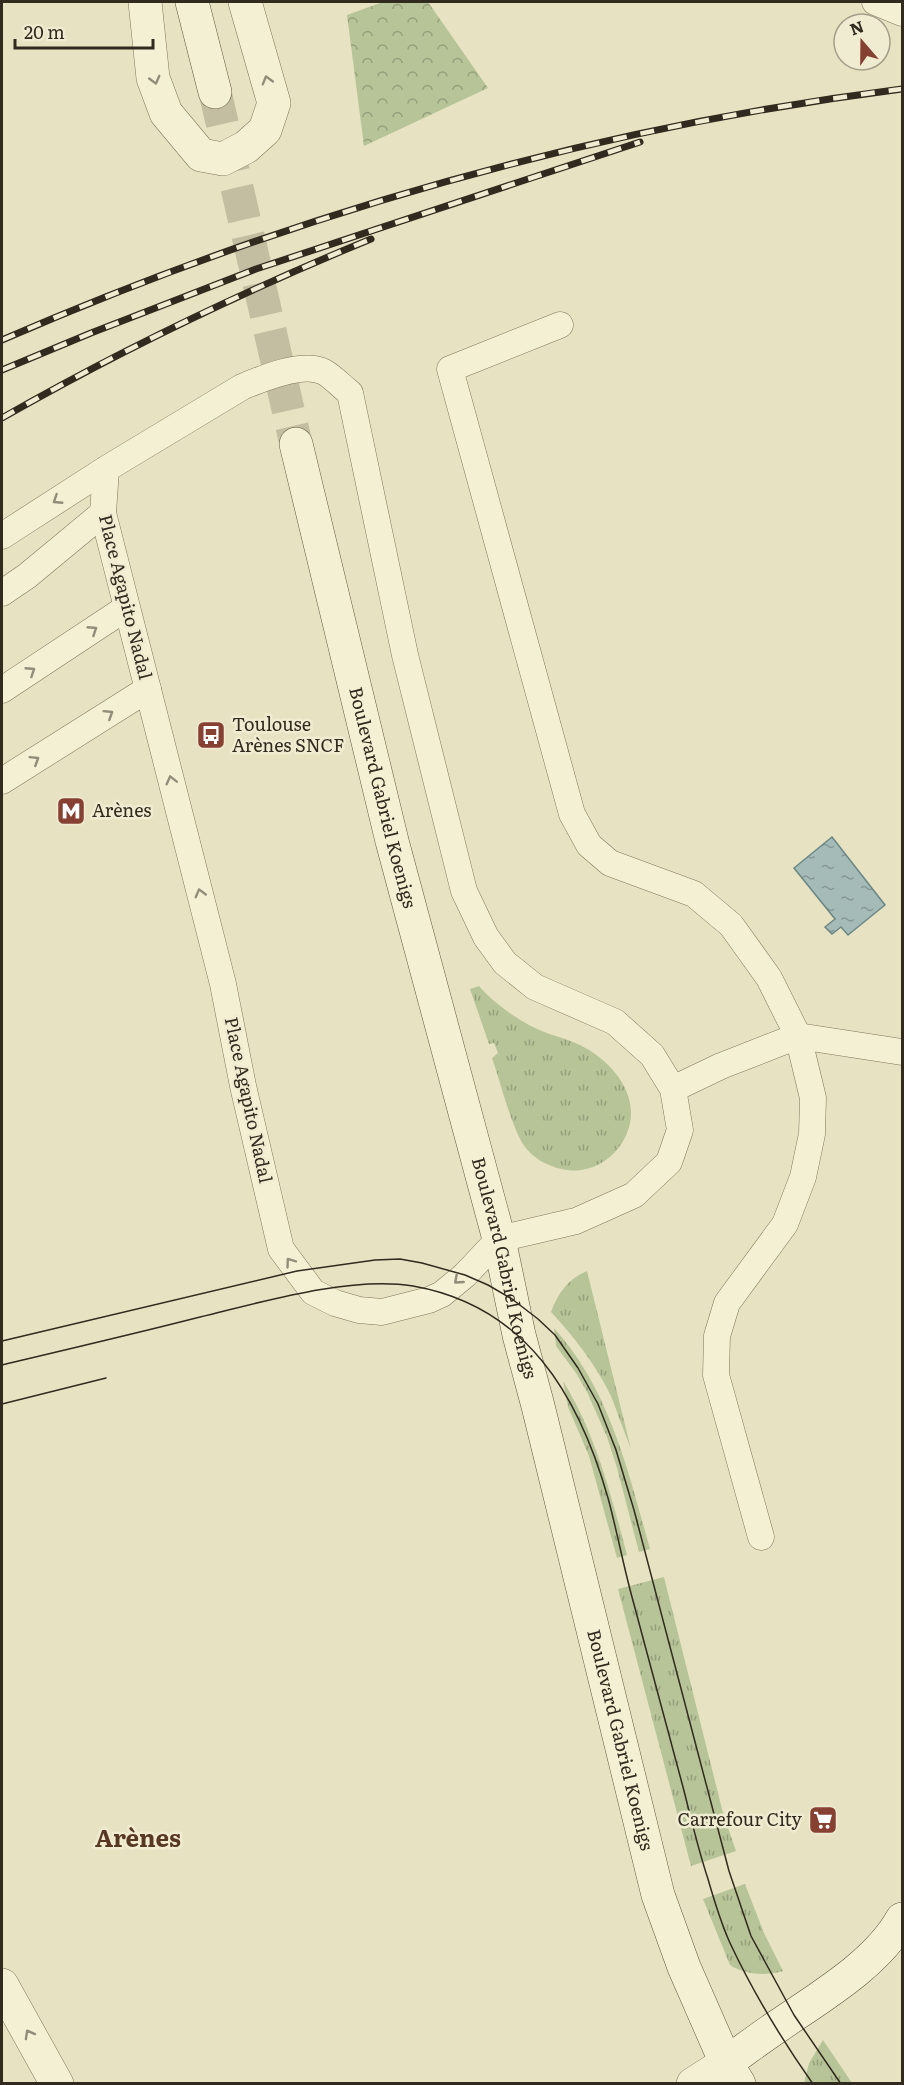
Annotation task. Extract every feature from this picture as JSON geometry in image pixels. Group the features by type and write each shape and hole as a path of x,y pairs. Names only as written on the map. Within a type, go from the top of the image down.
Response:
{"main road":[{"path":"145,2 153,78 166,113 201,155 223,159 246,147 265,130 274,103 245,2"},
{"path":"192,2 215,92"},
{"name":"Boulevard Gabriel Koenigs","path":"296,444 392,841 500,1239 519,1335 658,1895 684,1967 733,2073"},
{"path":"693,2084 733,2073 866,1963 903,1919"},
{"path":"2,1985 57,2084"}],"lane":[{"path":"875,2 903,13"},
{"path":"560,326 450,369 572,814 590,845 610,863 694,894 731,925 769,978 798,1036 813,1098 812,1134 803,1177 785,1224 727,1303 717,1336 716,1375 760,1537"},
{"path":"2,536 106,469 242,387 264,377 293,369 322,371 350,393 405,655 464,891 486,937 505,963 535,987 615,1022 652,1055 673,1089 680,1130 669,1162 634,1195 576,1221 500,1239"},
{"name":"Place Agapito Nadal","path":"106,469 103,513 223,984 243,1086 281,1249 313,1292 349,1308 382,1312 413,1305 442,1294 465,1275 500,1239"},
{"path":"2,593 27,576 103,513"},
{"path":"2,690 126,608"},
{"name":"Place Agapito Nadal","path":"2,781 148,689"},
{"path":"673,1089 721,1066 798,1036 903,1052"}],"green space":[{"path":"383,2 428,2 488,88 364,146 347,15"},
{"path":"479,986 515,1017 535,1028 580,1045 605,1062 616,1073 629,1099 631,1113 629,1128 622,1143 605,1161 587,1169 566,1170 550,1166 536,1158 525,1147 511,1117 492,1058 498,1053 494,1043 489,1044 470,989"},
{"path":"587,1271 631,1449 611,1396 599,1373 577,1342 551,1312 564,1287"},
{"path":"554,1328 590,1378 603,1405 625,1461 650,1549 639,1552 607,1437 587,1392 556,1346"},
{"path":"563,1381 575,1401 594,1444 627,1555 617,1558 589,1456 568,1407"},
{"path":"664,1577 723,1813 736,1851 691,1866 618,1589"},
{"path":"745,1884 764,1933 783,1971 756,1974 730,1965 703,1899"},
{"path":"823,2040 852,2083 804,2083 809,2063"}],"water":[{"path":"832,837 885,905 848,935 841,927 832,934 825,927 835,919 794,868"}],"tunnel":[{"path":"215,92 296,444"}],"tram line":[{"path":"2,1341 297,1271 375,1260 400,1259 465,1275 512,1299 538,1319 555,1335 578,1368 598,1404 616,1450 634,1510 729,1871 751,1936 794,2015 841,2084"},
{"path":"2,1365 278,1298 334,1287 361,1285 413,1286 453,1297 487,1313 517,1335 542,1361 564,1391 596,1460 608,1498 698,1845 721,1919 730,1943 758,1998 813,2084"},
{"path":"2,1404 106,1378"}],"railway":[{"path":"2,340 110,295 220,254 331,216 443,183 556,153 671,127 786,106 902,89"},
{"path":"2,370 256,269 640,142"},
{"path":"2,418 184,322 276,279 371,239"}],"place":[{"name":"Toulouse Arènes SNCF","path":"211,735"},
{"name":"Arènes","path":"71,811"},
{"name":"Carrefour City","path":"823,1820"}],"district":[{"name":"Arènes","path":"138,1839"}]}
